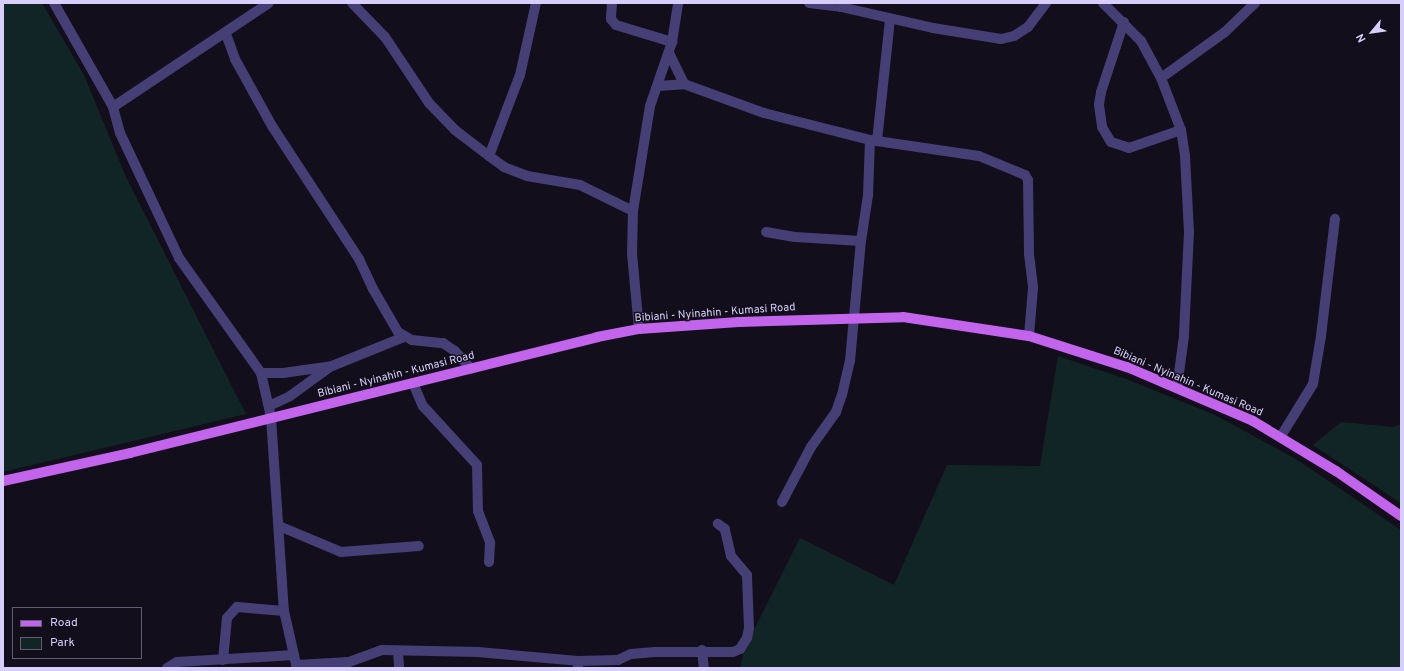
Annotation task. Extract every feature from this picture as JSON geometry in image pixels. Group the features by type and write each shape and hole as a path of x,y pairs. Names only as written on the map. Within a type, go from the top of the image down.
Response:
{"main road":[{"name":"Bibiani - Nyinahin - Kumasi Road","path":"3,481 130,453 597,337 639,329 739,322 903,317 1029,336 1127,367 1253,421 1281,436 1401,516"}],"street":[{"path":"54,3 113,107 123,140 179,258 261,373 271,417 284,611 297,666 349,662 382,650 398,652 478,652 578,665 618,660 631,654 702,650 736,651 747,638 749,628 747,575 731,556 725,529 718,524"},
{"path":"113,107 226,34 269,3"},
{"path":"352,3 385,37 429,103 456,130 489,156 504,166 527,176 580,185 633,211"},
{"path":"489,156 520,76 536,3"},
{"path":"612,3 610,19 616,25 672,42"},
{"path":"639,329 632,254 633,211 650,106 672,42 678,3"},
{"path":"809,3 841,7 890,19 1007,39 1028,27 1046,3"},
{"path":"1103,3 1124,22 1141,41 1162,78 1181,130 1186,163 1189,239 1184,336 1177,388"},
{"path":"1162,78 1225,32 1255,3"},
{"path":"782,502 811,447 836,412 850,361 861,241 890,19"},
{"path":"1124,22 1101,92 1099,105 1102,127 1111,142 1129,148 1181,130"},
{"path":"226,34 235,59 272,126 359,259 373,289 398,332 404,337"},
{"path":"668,53 684,84"},
{"path":"658,86 684,84 764,113 874,140 979,156 1024,175 1028,180 1029,254 1033,288 1029,336"},
{"path":"1281,436 1304,400 1314,378 1335,219"},
{"path":"766,232 795,237 861,241"},
{"path":"269,406 290,396 332,366 404,337 444,343 455,351 471,369"},
{"path":"261,373 284,373 332,366"},
{"path":"413,383 423,406 477,465 478,511 488,533 489,562"},
{"path":"279,526 341,552 419,546"},
{"path":"229,663 227,618 237,607 284,611"},
{"path":"702,650 704,668"},
{"path":"398,652 399,668"},
{"path":"167,668 177,662 229,663 294,655"}],"green space":[{"path":"3,3 42,3 84,75 126,177 246,414 3,472"},
{"path":"1058,356 1126,379 1215,415 1296,459 1401,530 1401,668 740,668 744,650 800,538 894,585 947,465 1040,466"},
{"path":"1341,422 1393,427 1401,424 1401,503 1313,445"}]}
